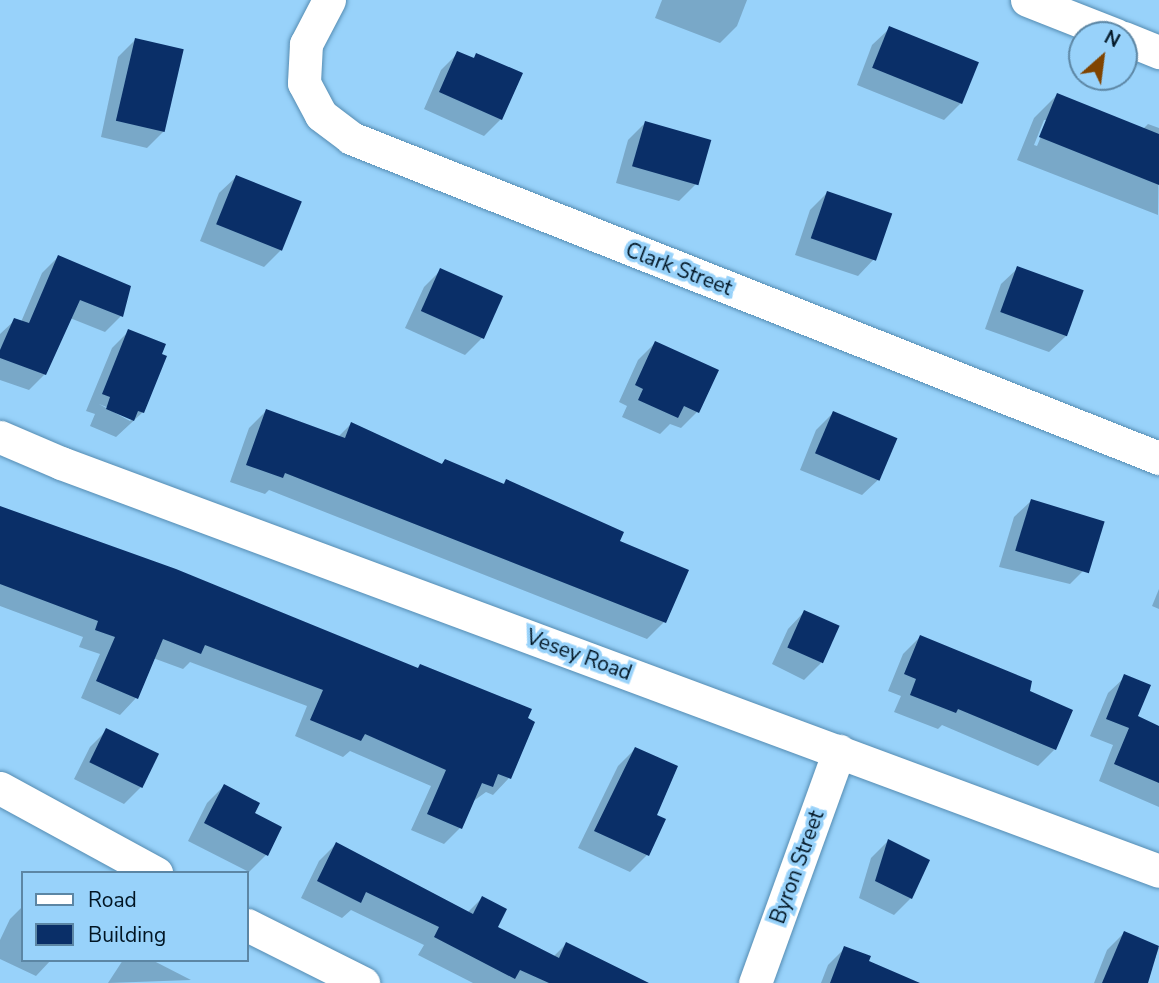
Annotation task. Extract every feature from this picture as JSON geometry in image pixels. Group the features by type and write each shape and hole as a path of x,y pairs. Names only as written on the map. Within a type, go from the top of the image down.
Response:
{"street":[{"name":"Clark Street","path":"329,0 306,44 304,83 321,115 351,138 1159,458"},
{"path":"1027,0 1101,20"},
{"path":"1138,44 1159,52"},
{"name":"Vesey Road","path":"0,437 74,468 1159,871"},
{"name":"Byron Street","path":"755,983 839,751"},
{"path":"0,788 152,871"},
{"path":"248,926 363,983"}],"building":[{"path":"889,26 979,62 962,104 872,68"},
{"path":"135,38 184,49 165,132 116,121"},
{"path":"457,51 474,58 476,53 523,73 502,120 439,92"},
{"path":"1057,93 1159,134 1159,185 1039,137"},
{"path":"645,121 711,140 698,185 632,166"},
{"path":"236,175 302,202 282,251 216,224"},
{"path":"827,191 892,213 876,261 811,238"},
{"path":"58,255 131,286 123,317 80,300 46,375 0,358 0,350 14,318 29,323"},
{"path":"1017,266 1084,290 1067,336 1000,312"},
{"path":"440,268 503,296 484,339 421,311"},
{"path":"128,329 166,344 162,354 167,356 144,413 138,411 134,421 106,409 110,397 102,394"},
{"path":"655,341 719,370 699,413 684,406 678,418 638,400 643,389 635,385"},
{"path":"266,409 345,438 351,422 442,464 445,459 504,484 506,479 624,532 620,541 689,570 666,623 285,473 283,478 246,465"},
{"path":"833,411 897,438 879,481 815,453"},
{"path":"1031,499 1105,522 1089,573 1015,551"},
{"path":"0,506 176,569 418,668 420,664 532,709 528,718 535,722 511,779 498,774 493,787 482,783 462,829 427,814 446,770 365,734 361,741 310,720 323,690 205,645 201,654 163,639 138,699 96,681 115,637 95,630 98,621 0,584"},
{"path":"804,610 840,626 823,663 787,647"},
{"path":"920,635 1032,681 1030,691 1073,710 1056,750 958,709 956,713 910,695 916,679 904,674"},
{"path":"1124,674 1151,685 1138,716 1159,726 1159,783 1114,764 1129,728 1106,719"},
{"path":"106,728 159,754 142,788 89,762"},
{"path":"635,747 678,766 657,815 666,819 649,856 594,831"},
{"path":"224,784 260,803 255,813 282,827 268,856 204,823"},
{"path":"888,839 930,860 912,899 875,881"},
{"path":"336,842 473,914 482,896 507,909 498,927 559,958 566,942 649,983 549,983 520,970 515,979 434,937 439,927 366,892 361,903 317,881"},
{"path":"1124,931 1159,946 1148,983 1102,983"},
{"path":"844,946 871,956 869,961 920,983 830,983"}]}
